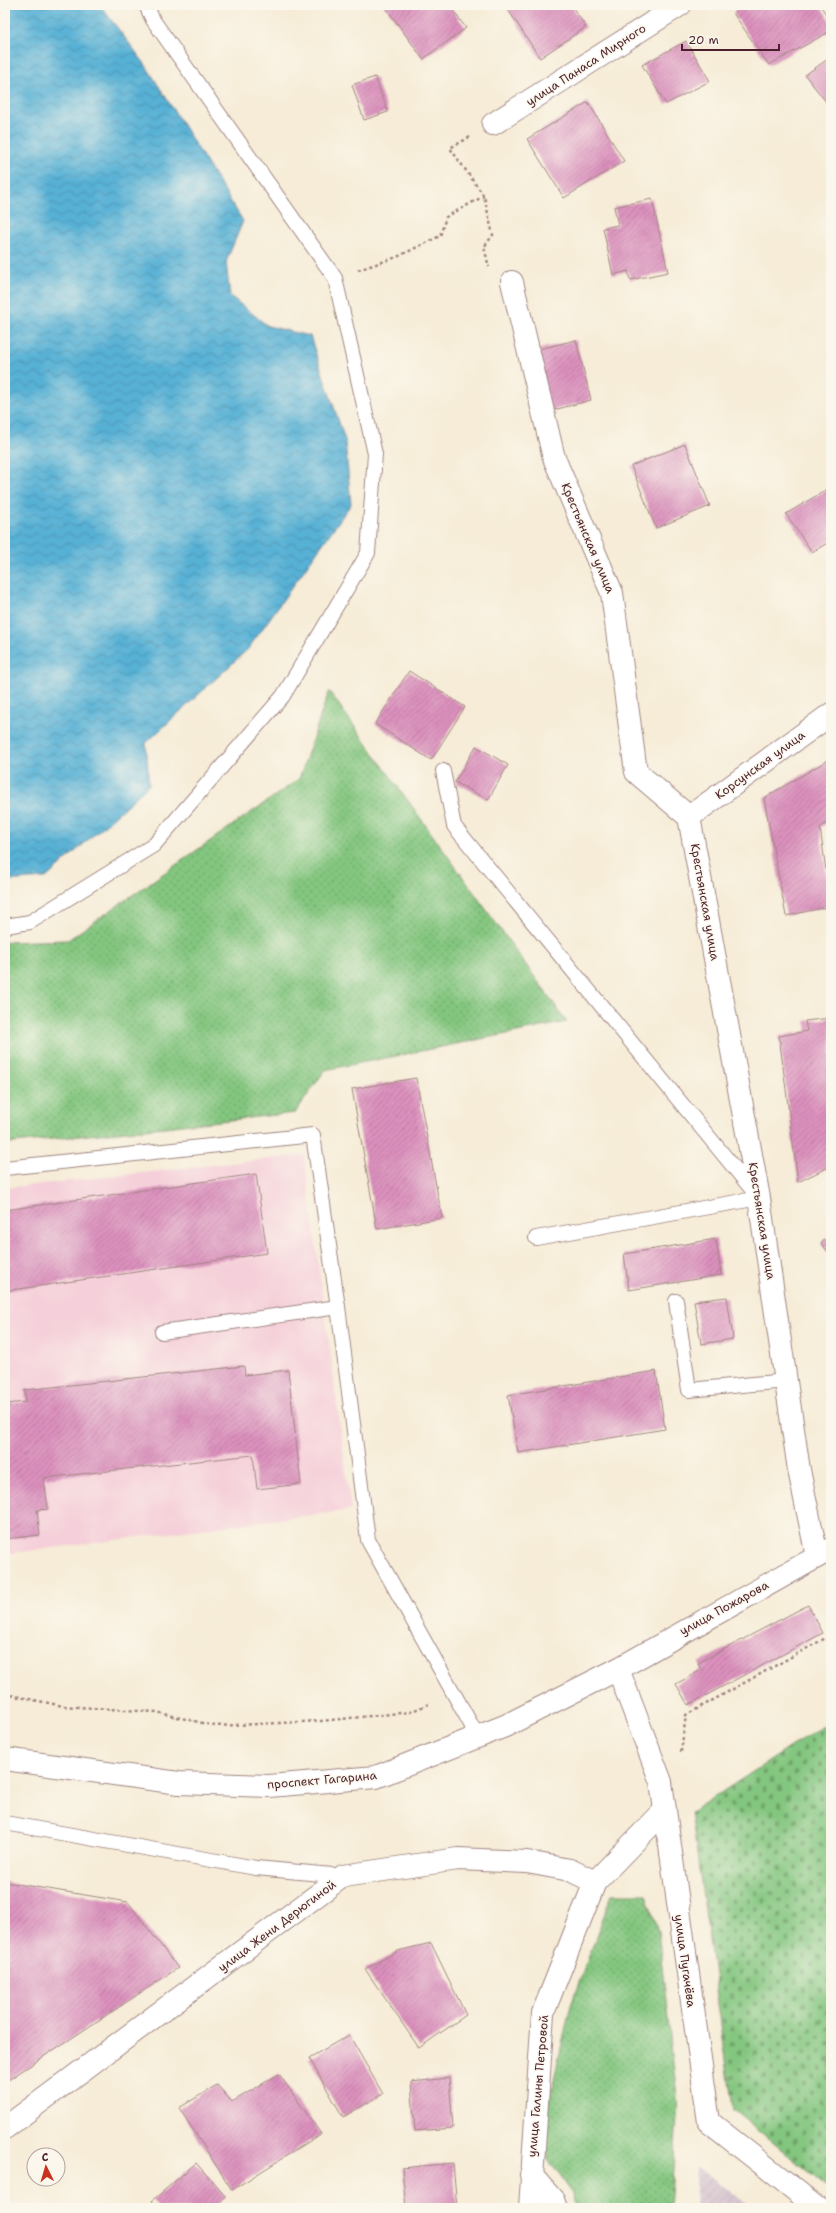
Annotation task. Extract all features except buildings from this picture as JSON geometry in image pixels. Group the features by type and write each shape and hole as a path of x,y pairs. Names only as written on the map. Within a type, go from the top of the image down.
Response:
{"street":[{"name":"улица Панаса Мирного","path":"493,124 680,5"},
{"name":"Крестьянская улица","path":"512,282 554,458 612,593 636,772 689,816 759,1198 799,1470 824,1552"},
{"name":"Корсунская улица","path":"689,816 831,714"},
{"name":"улица Пожарова","path":"618,1669 824,1552"},
{"name":"проспект Гагарина","path":"5,1759 179,1783 269,1786 376,1777 505,1726 618,1669"},
{"name":"улица Пугачёва","path":"618,1669 661,1782 709,2122 818,2208"},
{"name":"улица Галины Петровой","path":"530,2208 543,2012 595,1882 665,1810"},
{"name":"улица Жени Дерюгиной","path":"5,2128 343,1876 458,1859 526,1862 570,1870 595,1882"},
{"path":"531,2175 553,2200 556,2208"}],"lane":[{"path":"5,926 30,922 154,844 283,696 368,553 375,454 335,278 153,20 146,5"},
{"path":"443,771 454,826 759,1198 536,1238"},
{"path":"5,1168 313,1135 338,1307 368,1540 478,1736"},
{"path":"676,1301 689,1390 786,1381"},
{"path":"162,1332 338,1307"},
{"path":"5,1823 256,1868 343,1876"}],"path":[{"path":"493,124 450,148 484,196 493,235 484,248 492,278 512,282"},
{"path":"335,278 397,257 440,236 446,217 484,196"},
{"path":"661,1782 680,1759 686,1715 831,1636"},
{"path":"5,1694 63,1706 156,1712 215,1726 321,1721 410,1712 453,1693"}],"shaded area":[{"path":"304,1155 351,1510 5,1554 5,1188"},
{"path":"697,2167 754,2208 695,2208"}],"green space":[{"path":"329,691 567,1022 325,1070 295,1113 5,1144 5,942 68,940 299,779"},
{"path":"831,1721 831,2191 733,2109 691,1812"},
{"path":"612,1894 646,1894 658,1931 678,2106 670,2208 575,2208 573,2193 548,2160 547,2110 571,2004"}],"water":[{"path":"5,5 100,5 145,64 243,221 226,262 230,296 268,326 310,336 345,440 351,504 248,649 146,743 149,785 46,878 5,881"}]}
